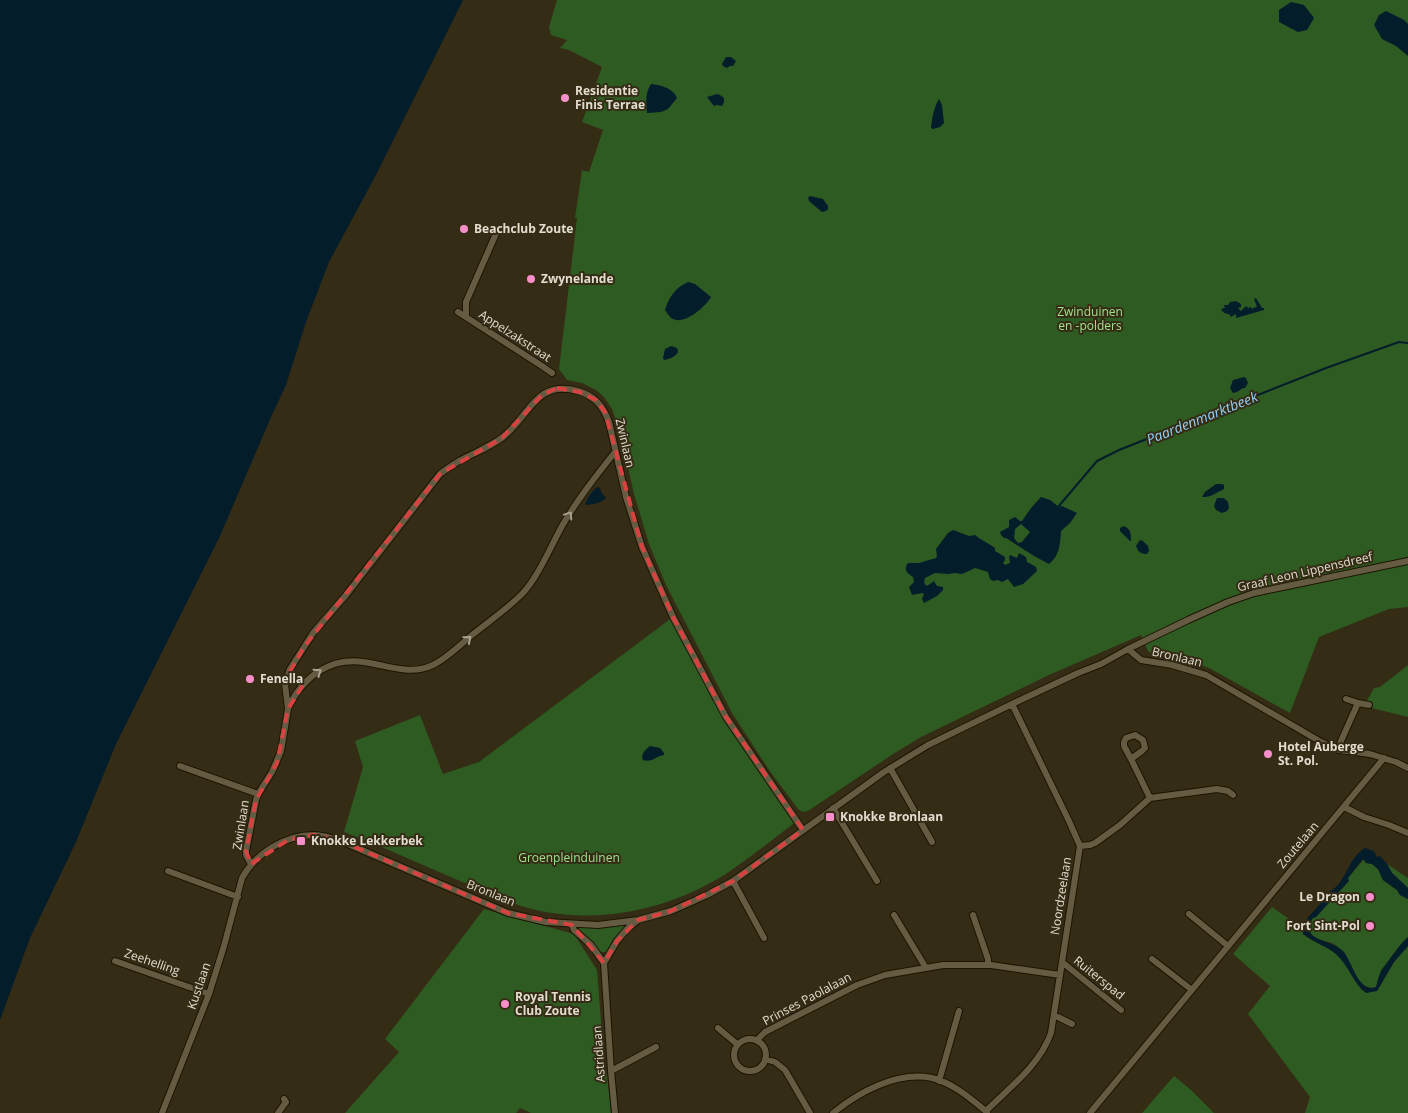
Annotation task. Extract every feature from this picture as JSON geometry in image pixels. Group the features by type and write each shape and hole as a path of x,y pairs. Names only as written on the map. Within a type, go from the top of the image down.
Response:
{"street":[{"name":"Appelzakstraat","path":"466,317 466,302 498,229"},
{"name":"Appelzakstraat","path":"458,312 552,373"},
{"name":"Zwinlaan","path":"251,864 246,851 258,794 277,763 280,751 288,709 286,684 288,675 313,633 440,474 459,461 502,438 513,429 532,404 542,395 557,388 588,395 596,400 605,412 626,497 642,547 674,617 726,716 803,830"},
{"path":"288,709 293,698 303,685 314,674 326,667 352,660 393,669 413,670 432,665 452,652 522,594 568,517 615,452"},
{"name":"Graaf Leon Lippensdreef","path":"1128,649 1202,613 1254,593 1408,561"},
{"name":"Bronlaan","path":"251,864 267,850 288,840 313,835 341,841 508,913 546,922 572,925 606,924 638,920 671,910 707,895 733,881 890,768 934,742 1078,673 1101,664 1128,649 1141,660 1172,665 1206,675 1321,742 1339,750 1370,754 1408,768"},
{"path":"288,675 303,685"},
{"path":"1346,698 1369,705"},
{"path":"1339,750 1341,741 1358,703"},
{"name":"Noordzeelaan","path":"987,1112 1038,1059 1052,1033 1080,846 1012,704"},
{"name":"Zoutelaan","path":"1090,1113 1384,758"},
{"path":"1132,759 1150,798"},
{"path":"180,766 258,794"},
{"path":"890,768 932,842"},
{"path":"1080,846 1090,846 1095,843 1120,825 1150,798 1217,789 1228,791 1233,796"},
{"path":"1344,806 1364,817 1408,833"},
{"path":"833,808 877,881"},
{"name":"Kustlaan","path":"162,1113 210,994 242,878 251,864"},
{"path":"168,871 238,897"},
{"path":"733,881 764,938"},
{"path":"1189,914 1228,946"},
{"path":"894,915 926,968"},
{"path":"973,915 988,959 988,965"},
{"path":"572,925 574,930 591,945 604,963 617,941 638,920"},
{"path":"1152,959 1192,990"},
{"name":"Zeehelling","path":"115,962 210,994"},
{"name":"Ruiterspad","path":"1062,962 1121,1010"},
{"name":"Astridlaan","path":"604,963 615,1113"},
{"name":"Prinses Paolalaan","path":"758,1040 765,1032 857,984 885,975 943,965 988,965 1060,975"},
{"path":"939,1081 959,1011"},
{"path":"1055,1016 1072,1024"},
{"path":"718,1028 737,1044"},
{"path":"747,1039 758,1040 765,1048 765,1059 759,1068 755,1070 740,1068 734,1059 737,1044 747,1039"},
{"path":"611,1071 656,1047"},
{"path":"765,1059 776,1062 785,1070 810,1113"},
{"path":"833,1113 845,1103 877,1086 906,1077 932,1078 939,1081 961,1091 987,1112"},
{"path":"278,1113 286,1102 284,1099"}],"highlighted area":[{"path":"557,388 580,392 596,400 605,412 642,547 673,617 726,717 803,830 733,881 671,911 638,920 617,941 604,963 572,925 508,913 341,841 313,835 288,840 251,864 246,851 256,800 277,763 288,709 303,685 288,675 304,647 440,474 502,438 542,395"}],"green space":[{"name":"Zwinduinen en -polders","path":"557,0 1408,0 1408,607 1389,609 1319,637 1290,713 1209,668 1184,659 1151,653 1148,651 1141,635 1049,675 921,737 808,811 803,812 798,809 769,770 732,713 666,585 649,544 634,494 620,432 612,409 604,397 596,390 582,383 567,380 559,369 582,170 589,172 603,130 582,122 602,67 569,50 560,48 567,40 551,35 549,27"},
{"name":"Groenpleinduinen","path":"673,617 726,717 797,821 724,875 700,888 648,908 621,913 566,915 539,911 512,903 344,832 363,767 355,741 420,715 443,774 479,762"},
{"path":"1408,665 1408,717 1364,706 1374,688 1380,687"},
{"path":"1364,859 1366,863 1372,864 1378,869 1383,880 1397,890 1400,895 1408,899 1408,937 1382,970 1376,987 1370,988 1359,980 1338,947 1316,938 1309,928 1313,918 1348,881 1348,878"},
{"path":"1387,864 1408,878 1408,888 1392,873"},
{"path":"1272,907 1303,929 1303,934 1337,955 1362,990 1377,991 1394,962 1408,946 1408,1113 1305,1113 1310,1097 1248,1014 1270,986 1233,954"},
{"name":"Royal Tennis Club Zoute","path":"484,909 574,934 597,970 605,1073 607,1073 611,1113 531,1113 520,1108 516,1113 345,1113 399,1052 385,1039"},
{"path":"625,926 612,941 608,951 605,952 599,952 589,939 578,930 580,928"},
{"path":"1174,1076 1190,1089 1214,1113 1142,1113"}],"water":[{"path":"0,0 463,0 376,175 329,262 306,322 286,385 220,536 116,744 76,842 30,938 0,1020"},
{"path":"1291,2 1304,5 1314,18 1307,30 1298,32 1279,22 1279,10"},
{"path":"1386,11 1408,24 1408,56 1396,46 1382,39 1374,25 1379,15"},
{"path":"726,57 731,57 736,61 733,66 727,68 723,66 722,64"},
{"path":"651,84 659,85 673,92 677,98 668,109 661,112 647,113 646,101"},
{"path":"717,94 724,98 722,106 714,106 707,97"},
{"path":"939,99 942,105 944,123 940,127 933,129 931,128 933,117"},
{"path":"810,196 823,199 828,209 822,212 809,201 808,198"},
{"path":"688,282 695,284 711,297 695,314 683,319 673,319 665,310 667,305 676,290"},
{"path":"1256,298 1264,310 1236,318 1236,314 1231,317 1221,309 1225,308 1224,305 1236,301 1241,304 1241,307 1238,308 1241,311 1246,306 1248,308 1251,307 1253,310 1253,308 1257,307 1254,299"},
{"path":"671,346 677,348 678,352 672,358 664,360 665,349"},
{"path":"1244,377 1248,383 1245,388 1233,393 1230,388 1233,380"},
{"path":"1216,484 1224,485 1224,489 1211,496 1202,497 1205,492"},
{"path":"597,487 600,488 606,498 599,503 585,505 590,495"},
{"path":"1041,497 1050,500 1059,507 1062,506 1077,513 1061,531 1060,545 1053,561 1049,564 1004,538 1000,532 1009,527 1009,520 1015,517 1022,521","holes":["1021,524 1030,532 1022,542 1018,543 1014,538 1015,529"]},
{"path":"1217,498 1224,498 1228,502 1229,508 1227,511 1222,513 1216,510 1214,506"},
{"path":"1124,526 1130,532 1131,541 1120,531 1120,528"},
{"path":"953,530 969,536 975,535 995,548 995,551 1005,557 1003,563 1005,565 1010,563 1010,555 1017,558 1019,553 1026,557 1027,562 1036,567 1037,571 1023,584 1014,587 1008,579 1002,582 998,580 993,581 990,579 988,572 975,568 962,574 935,573 925,578 924,583 927,586 934,581 937,586 943,587 943,590 937,596 924,603 922,599 924,594 912,595 909,587 914,582 913,577 906,571 907,565 908,563 919,563 936,558 936,549 948,533"},
{"path":"1140,540 1148,546 1149,551 1147,554 1140,552 1136,546"},
{"path":"650,746 660,748 664,755 649,761 643,760 645,750"},
{"path":"1365,848 1374,851 1377,857 1380,856 1392,873 1408,888 1408,899 1400,895 1397,890 1383,880 1378,869 1372,864 1366,863 1363,859 1348,878 1349,881 1313,918 1309,928 1312,935 1316,938 1340,948 1361,982 1370,988 1376,987 1382,970 1408,937 1408,946 1394,962 1377,991 1366,993 1337,955 1303,934 1304,924 1326,895 1341,881 1356,856"}],"waterway":[{"name":"Paardenmarktbeek","path":"1058,507 1097,461 1119,450 1326,368 1399,342 1408,343"}],"place":[{"name":"Residentie Finis Terrae","path":"565,98"},
{"name":"Beachclub Zoute","path":"464,229"},
{"name":"Zwynelande","path":"531,279"},
{"name":"Fenella","path":"250,679"},
{"name":"Hotel Auberge St. Pol.","path":"1268,754"},
{"name":"Knokke Bronlaan","path":"830,817"},
{"name":"Knokke Lekkerbek","path":"301,841"},
{"name":"Le Dragon","path":"1370,897"},
{"name":"Fort Sint-Pol","path":"1370,926"},
{"name":"Royal Tennis Club Zoute","path":"505,1004"}]}
